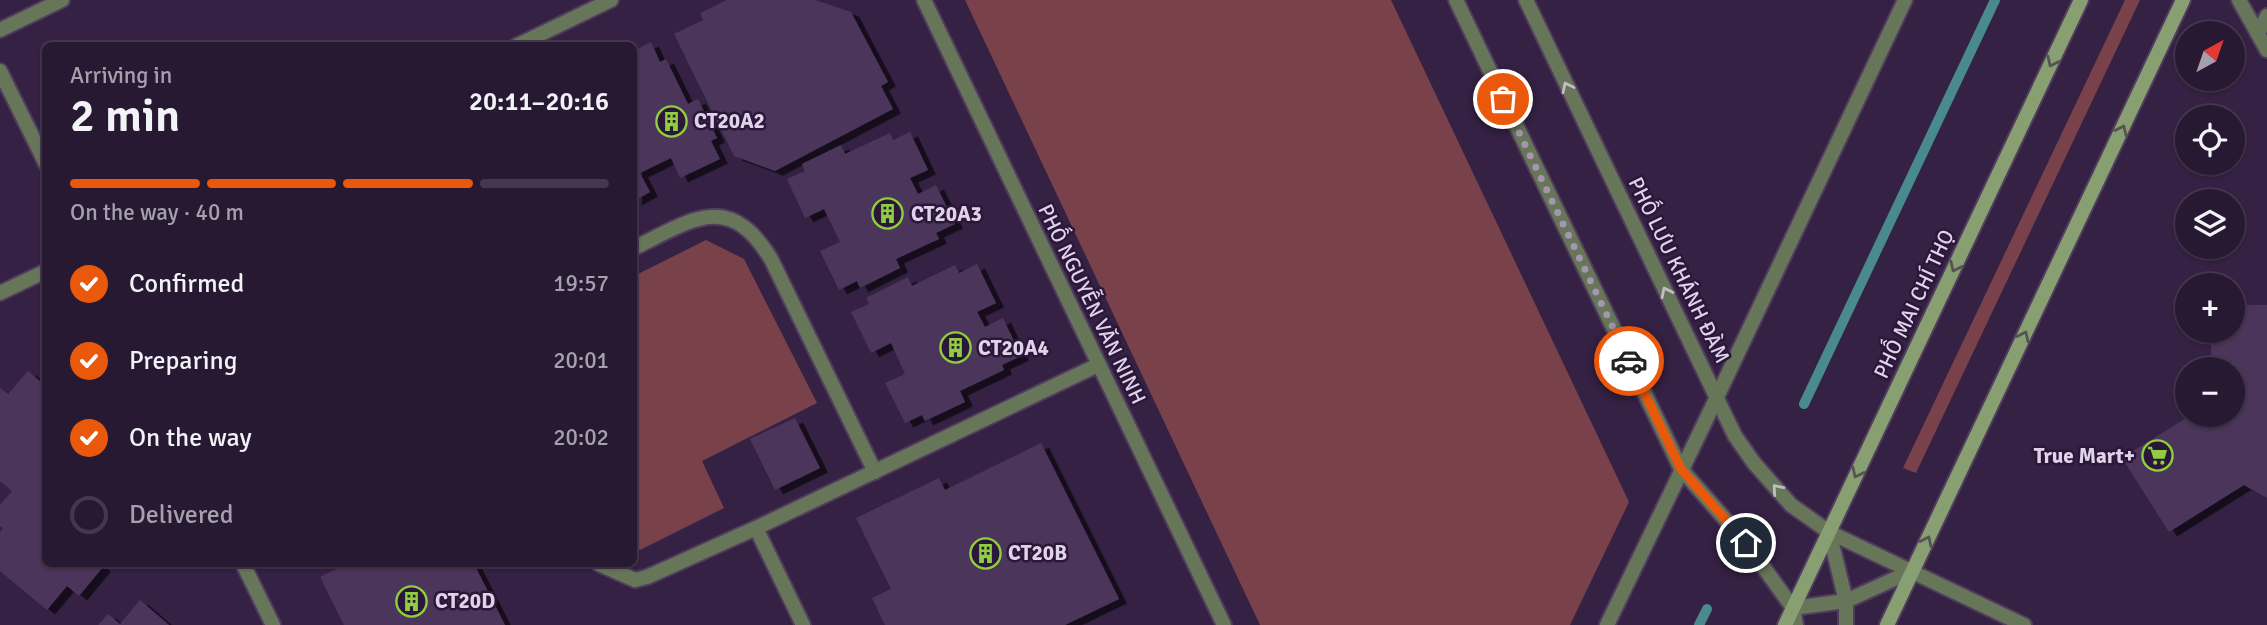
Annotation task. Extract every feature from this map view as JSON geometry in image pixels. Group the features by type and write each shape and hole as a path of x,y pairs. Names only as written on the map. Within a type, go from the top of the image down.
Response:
{"main road":[{"name":"PHỐ MAI CHÍ THỌ","path":"1784,625 2081,0"},
{"path":"1887,625 2183,0"}],"street":[{"path":"0,30 62,0"},
{"path":"524,42 611,0"},
{"name":"PHỐ NGUYỄN VĂN NINH","path":"923,0 1224,625"},
{"path":"1456,0 1681,469 1746,543 1793,608 1796,625"},
{"name":"PHỐ LƯU KHÁNH ĐÀM","path":"1526,0 1740,445 1754,463 1791,505 1829,531 2024,625"},
{"path":"1607,625 1905,0"},
{"path":"2239,0 2267,50"},
{"path":"2258,34 2267,16"},
{"path":"0,71 42,156"},
{"path":"637,246 678,226 705,217 722,216 732,219 751,231 771,259 876,472"},
{"path":"0,293 42,273"},
{"path":"606,567 635,580 647,577 876,472 1098,365"},
{"path":"756,528 803,625"},
{"path":"1829,531 1846,601 1846,625"},
{"path":"244,567 273,625"},
{"path":"1793,608 1846,601 1912,571"}],"shaded area":[{"path":"965,0 1391,0 1629,502 1570,625 1260,625"},
{"path":"2125,0 2140,0 1916,473 1903,468"},
{"path":"706,240 744,259 817,403 702,461 724,508 640,550 637,549 637,274"}],"building":[{"path":"727,0 815,0 851,12 888,82 881,86 893,109 775,171 734,156 674,34 703,20 700,13"},
{"name":"CT20A2","path":"651,42 660,62 666,59 688,104 698,99 717,138 711,141 720,159 680,178 671,158 640,173 650,192 637,199 637,49"},
{"name":"CT20A3","path":"910,132 928,170 910,178 918,194 936,185 955,224 936,233 939,239 896,259 900,268 860,288 857,281 839,290 820,251 840,242 824,209 805,218 787,179 805,171 802,164 841,145 845,154 890,133 893,140"},
{"name":"CT20A4","path":"977,264 996,303 977,312 985,327 1003,318 1021,356 1002,365 1004,370 960,391 965,402 925,421 922,415 905,423 885,383 905,374 891,343 871,353 851,312 869,304 866,298 908,277 912,286 955,265 959,273"},
{"path":"2245,305 2267,305 2267,498 2244,485 2169,532 2122,458 2175,425 2245,427 2245,357 2211,357 2211,343 2245,343"},
{"path":"28,371 42,383 42,567 103,567 79,596 67,586 47,610 0,571 0,532 3,528 0,526 0,505 12,491 0,481 0,388 8,394"},
{"path":"795,418 820,468 775,490 750,439"},
{"name":"CT20B","path":"1041,443 1119,599 1065,625 885,625 872,598 891,589 856,518 939,478 945,490"},
{"name":"CT20D","path":"341,567 476,567 505,625 344,625 320,577"},
{"path":"140,600 169,625 98,625 108,614 120,624"}],"waterway":[{"path":"1804,404 1995,0"},
{"path":"1699,625 1707,609"}],"way so far":[{"path":"1503,99 1629,361"}],"place":[{"name":"CT20A2","path":"671,121"},
{"name":"CT20A3","path":"888,214"},
{"name":"CT20A4","path":"955,348"},
{"name":"True Mart+","path":"2158,456"},
{"name":"CT20B","path":"985,553"},
{"name":"CT20D","path":"412,601"}],"route":[{"path":"1629,361 1681,469 1746,543"}]}
